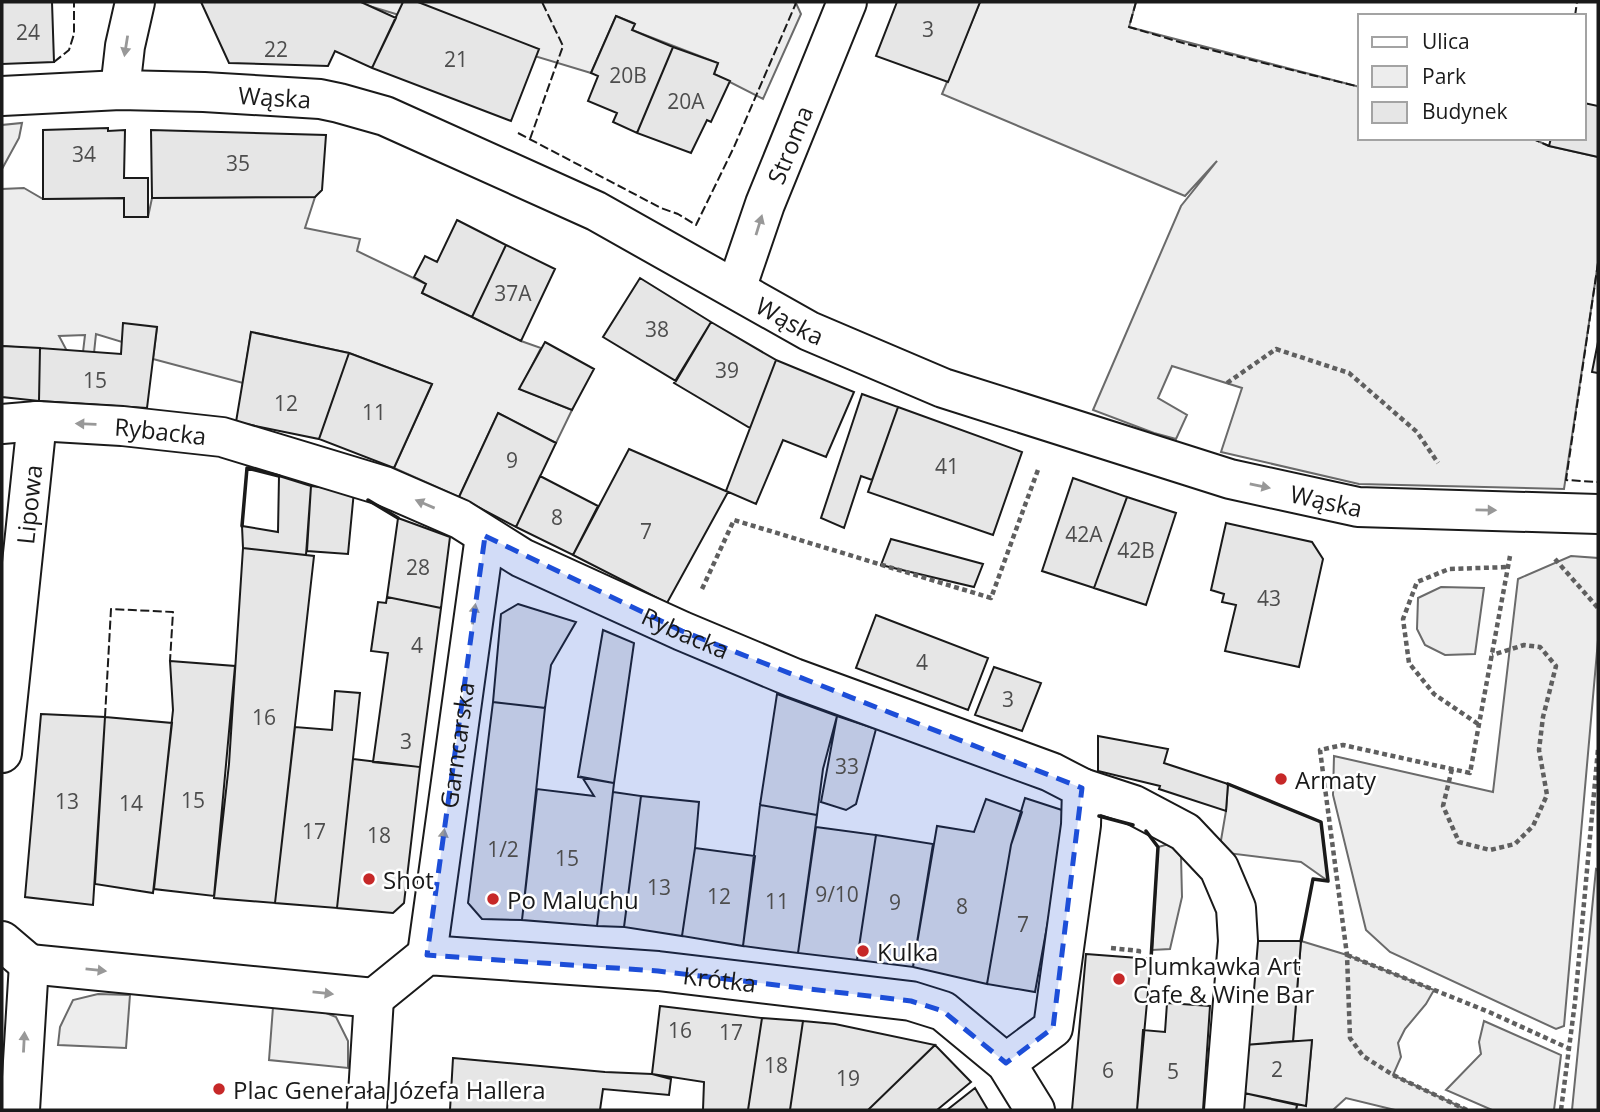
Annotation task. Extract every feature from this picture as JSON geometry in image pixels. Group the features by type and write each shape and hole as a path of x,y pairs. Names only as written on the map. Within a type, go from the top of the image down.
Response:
{"street":[{"path":"120,90 125,46 135,2"},
{"name":"Stroma","path":"736,289 765,204 847,2"},
{"name":"Wąska","path":"2,96 120,90 252,93 320,99 385,116 596,211 809,331 943,388 1239,481 1358,506 1598,514"},
{"name":"Rybacka","path":"19,422 122,426 222,437 384,486 460,519 522,558 682,631 794,678 1051,772 1082,788 1134,805 1185,832 1219,868 1236,908 1238,941 1224,1110"},
{"name":"Lipowa","path":"2,753 19,422"},
{"name":"Garncarska","path":"427,955 485,536"},
{"path":"1006,1063 1053,1028 1081,825 1082,788"},
{"path":"20,1110 15,952 374,998 427,955"},
{"name":"Krótka","path":"427,955 658,971 911,1001 943,1011 1006,1063 1035,1110"},
{"path":"367,1110 374,998"}],"path":[{"path":"1227,383 1276,349 1349,373 1417,432 1453,486 1463,510"},
{"path":"682,631 734,520 991,598 1055,423"},
{"path":"1467,1110 1393,1075 1363,1056 1350,1038 1348,955 1320,750 1343,745 1471,773 1509,567 1513,511"},
{"path":"1552,556 1598,608"},
{"path":"1478,724 1434,694 1409,663 1402,619 1417,582 1449,569 1509,567"},
{"path":"1452,769 1443,806 1459,842 1490,850 1515,844 1533,826 1547,795 1539,750 1543,717 1556,666 1540,648 1524,645 1492,655"},
{"path":"1561,1110 1575,1002 1598,749"},
{"path":"1121,948 1139,951 1138,958"},
{"path":"1348,955 1489,1012 1568,1048"}],"highlighted area":[{"path":"485,536 682,631 1082,788 1053,1028 1006,1063 943,1011 911,1001 658,971 427,955"}],"green space":[{"path":"356,2 793,2 801,14 763,99 714,74 718,63 632,30 634,23 616,16 591,73"},
{"path":"980,2 1136,2 1129,27 1358,86 1358,140 1536,140 1549,146 1598,157 1598,263 1564,489 1359,484 1221,452 1242,388 1172,366 1158,398 1187,415 1176,439 1093,410 1181,206 1217,161 1185,196 942,94"},
{"path":"22,123 19,138 2,169 2,125"},
{"path":"24,188 43,199 124,198 125,217 148,217 152,198 315,197 305,228 360,239 357,251 426,284 422,293 541,348 520,389 572,410 556,443 498,413 459,497 394,468 432,384 349,353 251,332 243,383 153,359 157,328 122,342 96,334 94,353 83,352 85,335 59,336 67,351 2,346 2,189"},
{"path":"1571,556 1598,558 1598,640 1564,1026 1556,1029 1390,952 1366,930 1333,795 1334,756 1493,792 1518,579"},
{"path":"1441,587 1484,588 1475,654 1445,655 1425,645 1417,629 1418,598"},
{"path":"1228,784 1321,822 1328,881 1301,862 1219,852"},
{"path":"1169,844 1181,856 1182,897 1170,949 1152,950 1158,847"},
{"path":"1596,869 1598,1110 1572,1110"},
{"path":"1301,941 1347,955 1434,990 1398,1043 1401,1057 1393,1075 1467,1110 1395,1110 1346,1098 1333,1110 1296,1110 1297,1105 1306,1105 1312,1041 1293,1041"},
{"path":"98,994 130,995 126,1048 58,1045 60,1027 73,1000"},
{"path":"273,1007 314,1008 336,1017 348,1041 348,1068 269,1060"},
{"path":"1484,1021 1561,1055 1554,1110 1492,1110 1446,1090 1481,1054 1479,1042"}],"building":[{"path":"2,2 52,2 54,62 2,64"},
{"path":"201,2 361,2 396,18 372,68 335,51 328,66 229,63"},
{"path":"403,2 418,2 539,49 511,121 372,68"},
{"path":"897,2 980,2 948,82 876,56"},
{"path":"616,16 635,24 632,30 673,47 637,133 613,122 617,113 588,101 598,76 591,73"},
{"path":"673,47 718,63 714,74 730,81 711,122 707,120 691,153 637,133"},
{"path":"1586,103 1598,106 1598,157 1549,146 1550,140 1586,140"},
{"path":"108,128 108,131 125,130 124,178 148,178 148,217 124,217 124,198 43,199 43,130"},
{"path":"151,130 326,135 322,190 315,197 152,198"},
{"path":"457,220 506,245 472,317 422,293 426,284 414,277 425,256 437,262"},
{"path":"506,245 555,269 521,341 472,317"},
{"path":"640,278 711,322 676,381 603,337"},
{"path":"711,322 776,360 750,428 674,383"},
{"path":"123,323 157,327 147,408 39,401 40,348 121,354"},
{"path":"251,332 349,353 319,439 236,422"},
{"path":"545,342 594,369 572,410 519,389"},
{"path":"1598,342 1598,373 1592,372"},
{"path":"2,346 40,348 39,401 2,397"},
{"path":"349,353 432,384 394,468 319,439"},
{"path":"776,360 854,392 826,457 783,440 756,504 726,491"},
{"path":"862,394 898,407 872,480 861,476 844,528 821,518"},
{"path":"898,407 1022,452 993,535 868,492"},
{"path":"498,413 556,443 516,527 459,497"},
{"path":"629,449 728,492 667,603 573,555"},
{"path":"279,476 311,486 306,555 243,548 242,526 278,532"},
{"path":"540,476 598,506 573,555 516,527"},
{"path":"1073,478 1127,497 1094,588 1042,571"},
{"path":"311,486 354,491 348,554 307,551"},
{"path":"1127,497 1176,513 1146,605 1094,588"},
{"path":"398,518 450,537 441,608 387,597"},
{"path":"1226,523 1312,542 1323,559 1299,667 1225,651 1236,605 1222,602 1224,594 1211,590"},
{"path":"891,539 983,564 974,587 881,565"},
{"path":"243,548 314,556 275,903 214,898 229,764"},
{"path":"387,597 441,608 420,767 373,762 388,653 371,651 378,602 386,603"},
{"path":"518,604 576,622 551,665 545,708 493,702 501,614"},
{"path":"876,615 988,658 968,710 856,668"},
{"path":"603,630 634,643 614,783 578,777"},
{"path":"170,661 235,666 214,896 154,889 173,710"},
{"path":"994,667 1041,683 1022,731 975,715"},
{"path":"335,691 360,693 337,908 275,903 295,727 332,730"},
{"path":"777,694 837,716 823,769 817,815 760,805"},
{"path":"493,702 545,708 522,920 482,919 468,903"},
{"path":"41,714 105,717 93,905 25,897"},
{"path":"837,716 876,729 856,804 846,810 821,802"},
{"path":"105,717 172,723 153,893 95,884"},
{"path":"1098,736 1168,749 1164,763 1228,784 1226,811 1159,789 1160,786 1098,771"},
{"path":"353,759 420,767 404,903 393,913 337,908"},
{"path":"582,777 614,783 597,926 522,920 537,789 594,796"},
{"path":"613,792 641,796 624,927 597,926"},
{"path":"641,796 699,802 682,936 624,927"},
{"path":"1025,798 1068,812 1035,992 987,984 1011,845"},
{"path":"986,799 1022,812 1011,845 987,984 913,967 937,826 974,832"},
{"path":"760,805 817,815 798,953 743,946"},
{"path":"816,827 876,835 857,960 798,953"},
{"path":"876,835 933,844 913,967 857,960"},
{"path":"695,848 755,856 743,946 682,936"},
{"path":"1253,941 1301,941 1293,1041 1244,1045"},
{"path":"1086,954 1151,959 1137,1110 1072,1110"},
{"path":"1167,1003 1210,1006 1203,1110 1137,1110 1143,1030 1165,1032"},
{"path":"660,1006 762,1018 748,1110 703,1110 704,1082 652,1074"},
{"path":"762,1018 803,1021 790,1110 748,1110"},
{"path":"803,1021 835,1024 935,1045 868,1110 790,1110"},
{"path":"1312,1040 1306,1106 1244,1093 1244,1045"},
{"path":"935,1045 971,1082 937,1110 868,1110"},
{"path":"453,1058 652,1074 671,1079 669,1095 603,1089 600,1110 450,1110"},
{"path":"975,1088 988,1110 947,1110"},
{"path":"1244,1093 1297,1105 1296,1110 1242,1110"}],"fence":[{"path":"54,62 69,50 74,34 74,2"},
{"path":"530,139 563,46 542,2"},
{"path":"1136,2 1129,27 1358,87"},
{"path":"1575,14 1577,2"},
{"path":"518,133 696,225 734,147 796,3"},
{"path":"1536,140 1549,146"},
{"path":"1598,263 1566,480 1598,482"},
{"path":"105,717 111,609 173,612 170,661"}],"wall":[{"path":"242,526 247,468 279,476"},
{"path":"368,500 398,518"},
{"path":"1228,784 1321,822 1328,881 1313,879 1301,941"},
{"path":"1099,816 1133,825"},
{"path":"1146,831 1158,847 1151,959"}],"place":[{"name":"Armaty","path":"1281,779"},
{"name":"Shot","path":"369,879"},
{"name":"Po Maluchu","path":"493,899"},
{"name":"Kulka","path":"863,951"},
{"name":"Plumkawka Art Cafe & Wine Bar","path":"1119,979"},
{"name":"Plac Generała Józefa Hallera","path":"219,1089"}]}
